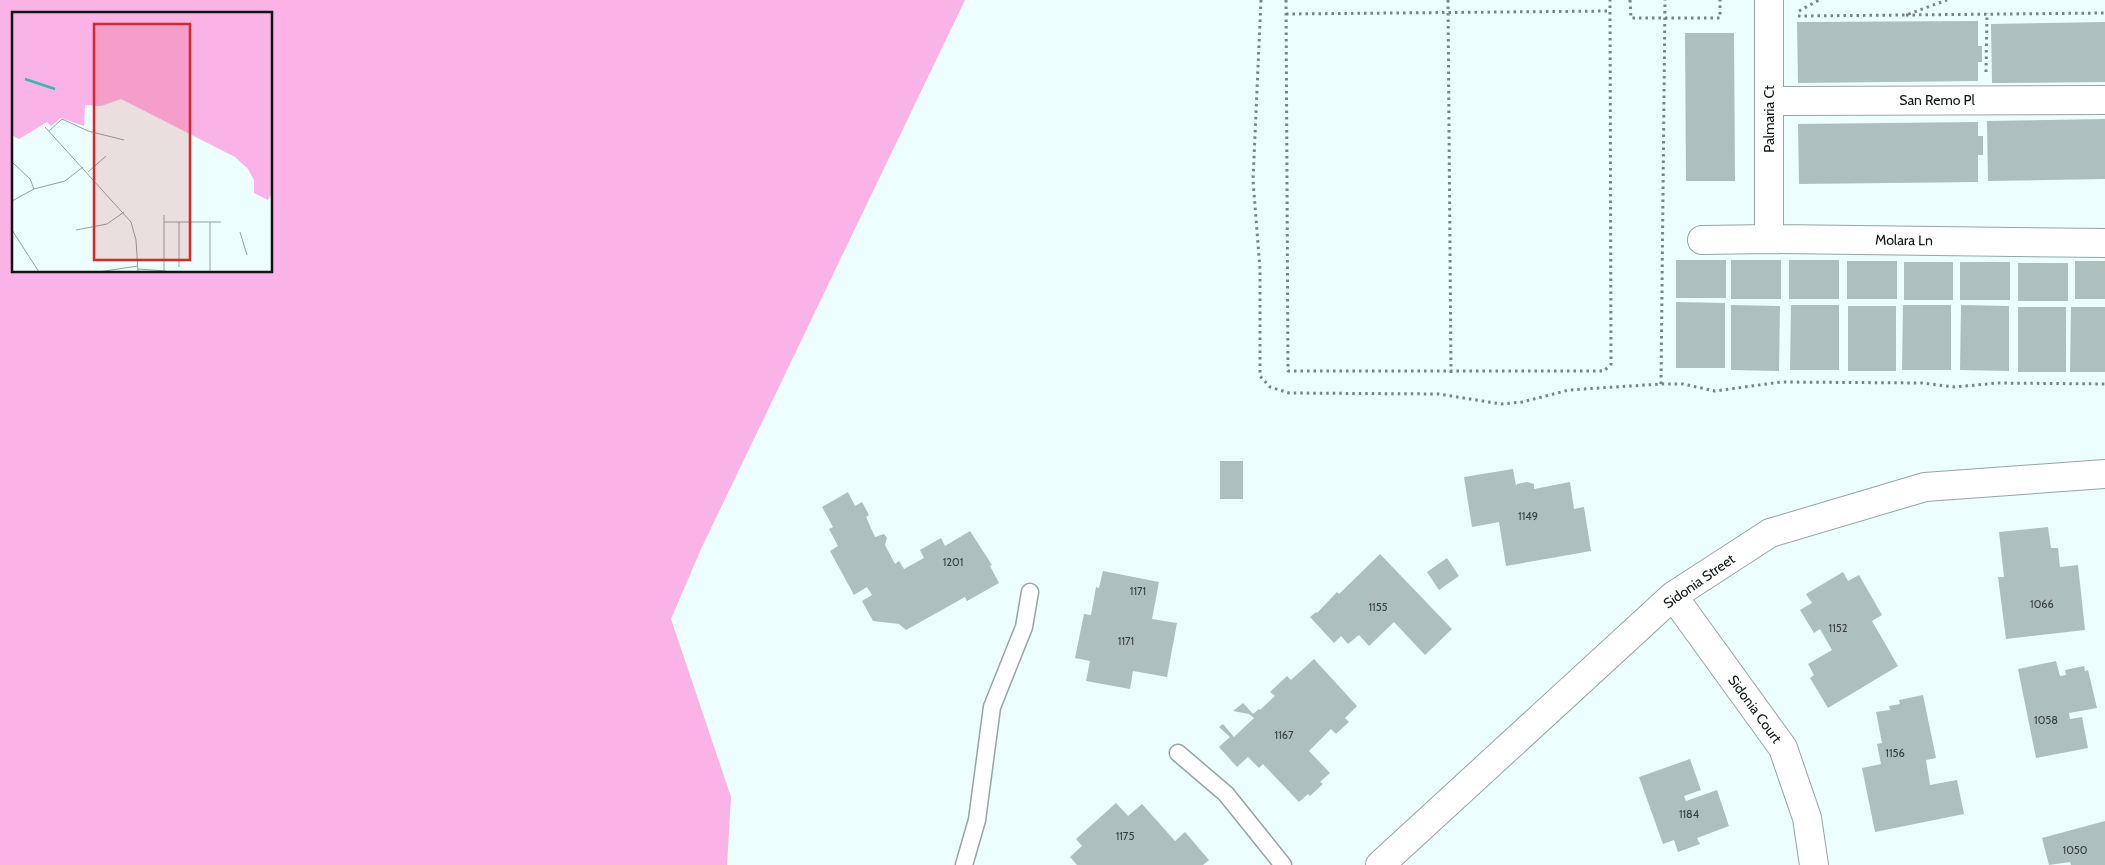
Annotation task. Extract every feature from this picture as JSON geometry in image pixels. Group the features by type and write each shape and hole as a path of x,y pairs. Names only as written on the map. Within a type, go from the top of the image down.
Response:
{"street":[{"name":"Palmaria Ct","path":"1768,239 1769,101 1785,10"},
{"name":"San Remo Pl","path":"1769,101 2105,100"},
{"name":"Molara Ln","path":"1702,240 2105,242"},
{"name":"Sidonia Street","path":"1380,865 1673,596 1770,533 1925,487 2105,474"},
{"name":"Sidonia Court","path":"1673,596 1784,748 1807,818 1814,865"}],"lane":[{"path":"964,865 977,820 992,707 1024,627 1030,592"},
{"path":"1178,753 1226,794 1283,865"}],"path":[{"path":"1261,0 1254,180 1260,269 1260,376 1270,387 1289,393 1439,394 1501,404 1522,402 1569,390 1661,384 1683,384 1716,391 1781,382 1922,383 1955,388 1997,383 2105,384"},
{"path":"1286,0 1288,372 1451,373 1604,371 1611,364 1610,0"},
{"path":"1448,0 1451,373"},
{"path":"1630,0 1630,18 1720,18 1720,0"},
{"path":"1661,384 1665,0"},
{"path":"1785,10 1819,0"},
{"path":"1906,15 1947,0"},
{"path":"1785,10 1906,15 2105,13"},
{"path":"1286,14 1610,12"},
{"path":"1986,75 1987,13"}],"shaded area":[{"path":"0,0 965,0 701,549 671,619 731,797 727,865 0,865"}],"building":[{"path":"1978,21 1978,46 1982,46 1982,62 1978,62 1978,81 1798,83 1797,22"},
{"path":"2105,22 2105,82 1992,83 1991,24"},
{"path":"1685,33 1734,33 1735,181 1686,181"},
{"path":"2105,119 2105,179 1988,181 1987,121"},
{"path":"1978,122 1978,136 1983,136 1983,155 1978,155 1978,182 1799,184 1798,124"},
{"path":"1676,260 1726,260 1726,298 1676,298"},
{"path":"1731,260 1781,260 1781,299 1731,299"},
{"path":"1789,260 1839,260 1839,299 1789,299"},
{"path":"1847,261 1897,261 1897,299 1847,299"},
{"path":"2075,261 2105,261 2105,299 2075,299"},
{"path":"1904,262 1953,262 1953,300 1904,300"},
{"path":"1960,262 2010,262 2010,300 1960,300"},
{"path":"2018,263 2068,263 2068,301 2018,301"},
{"path":"1676,302 1725,303 1725,368 1676,368"},
{"path":"1731,305 1780,306 1779,371 1731,370"},
{"path":"1791,305 1839,305 1839,370 1790,370"},
{"path":"1903,305 1951,305 1951,370 1902,370"},
{"path":"1961,305 2009,306 2009,371 1960,370"},
{"path":"1848,306 1896,306 1896,371 1848,371"},
{"path":"2018,307 2066,307 2066,372 2018,372"},
{"path":"2071,307 2105,307 2105,372 2070,372"},
{"path":"1220,461 1243,461 1243,499 1220,499"},
{"path":"1513,469 1516,486 1517,484 1527,482 1534,484 1534,489 1570,482 1574,509 1584,507 1591,551 1506,566 1499,522 1472,527 1464,477"},
{"path":"848,492 855,506 862,502 869,515 866,517 875,537 884,534 887,538 885,545 895,564 899,561 904,569 924,558 920,550 941,538 945,546 970,531 992,565 990,566 999,583 967,601 965,597 906,630 899,624 873,621 862,601 872,595 867,587 854,595 830,551 838,546 829,529 833,527 822,507"},
{"path":"2048,527 2051,548 2058,548 2060,567 2078,565 2085,630 2006,639 1998,577 2004,577 1999,532"},
{"path":"1380,554 1452,629 1425,655 1394,622 1369,646 1359,635 1348,644 1341,636 1334,643 1310,617 1317,613 1337,592 1339,594"},
{"path":"1447,558 1459,576 1439,590 1427,572"},
{"path":"1103,571 1159,582 1152,619 1177,623 1167,677 1133,671 1130,689 1086,681 1090,661 1075,658 1084,614 1091,615 1096,587 1099,588"},
{"path":"1843,572 1848,581 1859,575 1882,615 1872,621 1898,666 1828,708 1810,678 1814,675 1808,664 1832,650 1820,629 1814,633 1800,610 1812,603 1806,594"},
{"path":"1314,659 1357,706 1345,718 1349,722 1336,734 1331,729 1309,751 1330,773 1320,782 1323,784 1310,796 1308,794 1299,802 1263,764 1259,768 1248,757 1237,767 1219,747 1230,737 1219,727 1223,724 1234,737 1254,718 1249,714 1233,711 1243,703 1253,714 1260,710 1275,696 1270,692 1287,676 1291,680"},
{"path":"2056,661 2060,676 2066,675 2065,670 2084,666 2085,671 2088,670 2097,708 2069,713 2070,719 2082,717 2088,748 2036,758 2018,669"},
{"path":"1923,695 1936,758 1926,760 1930,785 1957,780 1964,814 1875,832 1862,768 1881,764 1877,744 1882,743 1876,712 1890,710 1889,706 1900,704 1899,700"},
{"path":"1690,759 1701,790 1684,796 1686,801 1717,790 1729,826 1697,838 1700,844 1678,852 1674,840 1663,844 1639,777"},
{"path":"1116,803 1128,816 1142,804 1175,841 1185,832 1209,860 1203,865 1077,865 1070,857 1082,846 1076,839"},
{"path":"2105,821 2105,865 2071,865 2070,862 2049,865 2042,838"}]}
